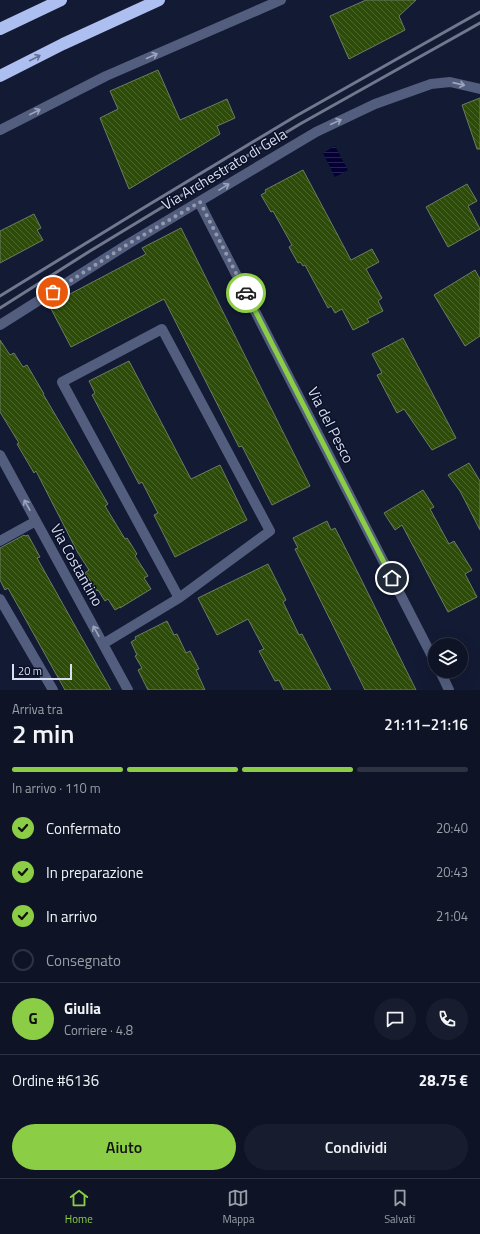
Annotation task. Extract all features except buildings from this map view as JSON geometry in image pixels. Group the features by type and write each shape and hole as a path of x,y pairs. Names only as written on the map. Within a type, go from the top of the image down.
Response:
{"highway":[{"path":"0,29 60,0"},
{"path":"0,76 63,44 159,0"}],"street":[{"path":"0,130 106,76 280,0"},
{"name":"Via Archestrato di Gela","path":"0,325 128,244 316,132 375,104 431,84 450,82 480,89"},
{"name":"Via del Pesco","path":"200,202 428,648"},
{"path":"103,644 179,598 270,531 162,329 62,382 179,598"},
{"name":"Via Costantino","path":"0,455 128,690"},
{"path":"0,540 36,521"},
{"path":"0,599 53,690"},
{"path":"443,678 449,690"}],"shaded area":[{"path":"335,146 348,170 335,177 323,153"}],"railway":[{"path":"0,296 296,116 480,12"},
{"path":"0,308 90,251 300,124 480,23"}],"way so far":[{"path":"53,292 128,244 200,202 246,293"}],"route":[{"path":"246,293 392,578"}]}
